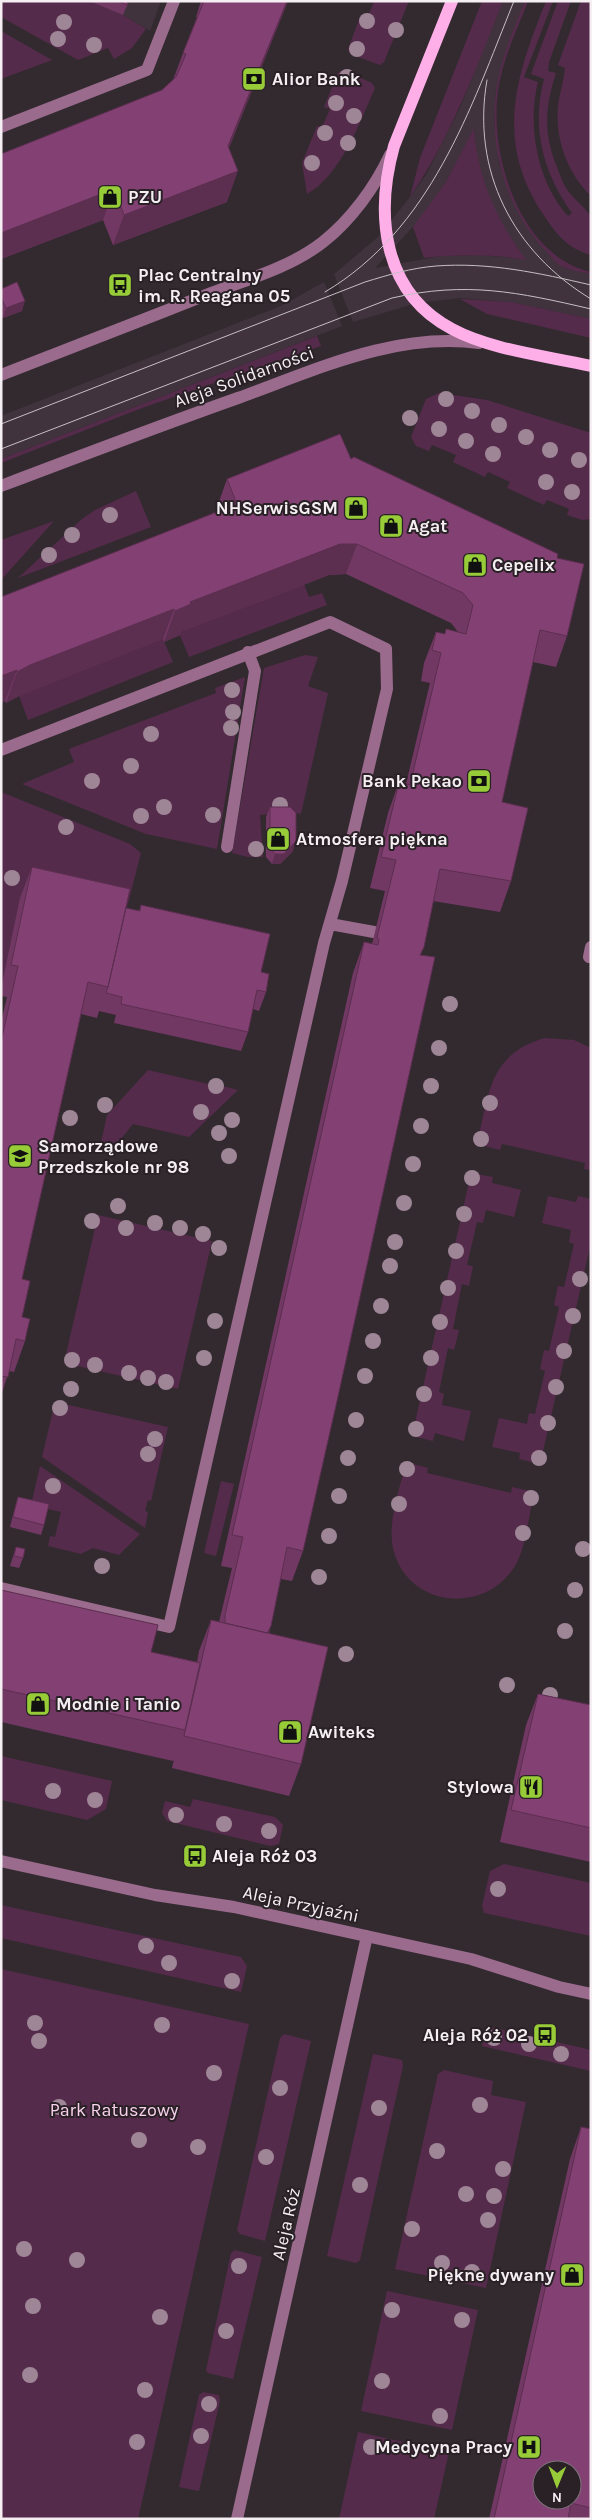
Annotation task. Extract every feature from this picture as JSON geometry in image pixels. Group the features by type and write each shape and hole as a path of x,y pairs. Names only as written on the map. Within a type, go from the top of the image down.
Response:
{"main road":[{"path":"452,1 394,146 386,177 384,217 386,242 398,272 411,294 440,322 468,336 591,366"}],"street":[{"path":"1,127 147,70 174,1"},
{"path":"1,375 232,285 306,254 332,235 366,196 394,146"},
{"name":"Aleja Solidarności","path":"1,486 124,438 346,359 388,347 407,343 444,341 507,347"},
{"path":"1,750 248,652 330,622 386,649 387,689 330,924 168,1627 1,1588"},
{"path":"226,847 255,671 248,652"},
{"path":"330,924 374,932"},
{"name":"Aleja Przyjaźni","path":"1,1861 155,1895 234,1907 471,1959 559,1987 591,1994"},
{"name":"Aleja Róż","path":"237,2519 367,1936"}],"shaded area":[{"path":"89,1 161,1 150,31 123,15"},
{"path":"503,1 525,1 505,54 496,90 494,122 499,163 512,200 532,234 564,268 591,274 591,319 511,302 460,298 417,303 353,322 334,274 378,237 410,197 426,175 460,108","holes":["474,129 478,164 490,200 507,234 525,259 478,255 442,256 375,268 423,216 446,182"]},
{"path":"324,282 342,326 1,459 1,416 281,306"}],"green space":[{"path":"1,1 89,1 123,15 146,29 132,48 114,59 108,48 78,60 1,17"},
{"path":"374,1 409,1 384,62 380,65 350,54 348,49 360,17 367,19"},
{"path":"482,1 503,1 462,102 438,151 410,197 420,158"},
{"path":"525,1 528,1 506,57 498,91 496,117 505,173 514,200 528,225 545,246 566,262 591,272 591,274 565,268 550,256 519,214 503,175 495,134 496,92 504,57"},
{"path":"546,1 553,1 524,77 538,82 534,116 537,152 549,187 557,202 568,216 572,213 554,182 542,149 539,115 544,79 531,74 558,1 571,1 549,62 548,71 556,73 547,120 549,143 560,176 568,191 591,217 591,255 575,249 552,228 528,187 519,160 515,134 515,108 519,82 535,29"},
{"path":"581,1 591,1 591,196 568,164 563,152 558,126 559,99 565,68 558,65"},
{"path":"1,31 52,60 1,79"},
{"path":"343,70 372,83 375,88 340,161 319,185 307,194 302,163 317,126 322,127 330,109 324,107 338,73"},
{"path":"474,128 476,147 490,198 515,245 526,260 475,255 424,258 413,227 446,182"},
{"path":"460,299 511,302 591,319 591,338 487,314"},
{"path":"317,336 321,346 142,408 1,463 1,459"},
{"path":"439,393 487,400 591,433 591,519 582,520 567,515 569,509 547,500 544,505 507,488 510,482 488,472 485,477 453,462 456,455 432,445 429,451 416,446 411,437 426,399"},
{"path":"136,491 151,527 18,578 82,519 95,510"},
{"path":"54,521 1,580 1,540"},
{"path":"304,584 309,597 322,593 327,605 189,657 179,633"},
{"path":"163,639 173,662 28,720 19,696"},
{"path":"305,655 318,657 308,686 328,693 301,814 291,812 260,815 263,857 248,857 232,853 264,668"},
{"path":"245,677 217,849 146,834 22,784 74,762 69,749 216,693 215,688"},
{"path":"1,792 130,844 141,853 127,907 1,989"},
{"path":"545,1038 574,1040 591,1048 591,1170 584,1169 585,1163 502,1144 500,1150 477,1144 489,1093 494,1079 502,1066 512,1054 526,1045"},
{"path":"148,1070 213,1085 211,1091 220,1093 222,1086 238,1090 189,1137 133,1124 112,1150 100,1147 107,1115"},
{"path":"471,1173 493,1177 492,1183 521,1190 514,1217 486,1210 483,1223 477,1222 467,1265 473,1266 469,1286 462,1284 453,1329 459,1330 454,1350 448,1348 439,1392 444,1394 442,1405 471,1411 464,1441 435,1433 433,1441 412,1436"},
{"path":"548,1196 576,1202 578,1196 591,1199 591,1243 540,1464 519,1459 520,1453 492,1447 499,1418 527,1424 529,1413 535,1414 545,1371 540,1369 544,1350 549,1351 559,1307 554,1305 558,1286 564,1287 574,1244 569,1242 571,1230 542,1223"},
{"path":"98,1215 212,1241 178,1389 64,1363"},
{"path":"55,1402 168,1427 151,1501 148,1500 145,1511 148,1512 145,1528 42,1457"},
{"path":"406,1462 428,1468 427,1473 511,1493 512,1487 534,1492 521,1552 513,1569 500,1584 483,1593 466,1598 448,1598 430,1593 415,1584 402,1570 394,1552 392,1530 395,1507"},
{"path":"40,1466 140,1534 119,1555 93,1548 81,1554 48,1546 50,1536 55,1537 61,1512 31,1505"},
{"path":"221,1481 234,1484 216,1556 204,1553"},
{"path":"1,1756 112,1781 106,1809 87,1820 1,1800"},
{"path":"193,1799 275,1817 283,1825 279,1844 271,1846 167,1821 162,1813 165,1801 190,1807"},
{"path":"504,1864 591,1883 591,1936 484,1913 482,1906 490,1871"},
{"path":"1,1905 241,1957 247,1966 241,1992 1,1938"},
{"name":"Park Ratuszowy","path":"1,1969 249,2024 138,2519 1,2519"},
{"path":"486,2026 591,2050 591,2071 482,2046"},
{"path":"284,2034 311,2041 265,2241 240,2234 237,2230 280,2038"},
{"path":"373,2054 402,2060 403,2066 360,2260 356,2263 327,2256"},
{"path":"444,2070 493,2081 491,2095 526,2102 486,2288 395,2269 438,2074"},
{"path":"235,2250 262,2257 233,2379 208,2373 206,2370 231,2253"},
{"path":"387,2291 478,2310 452,2430 361,2411"},
{"path":"203,2392 219,2395 220,2401 199,2491 179,2487 199,2395"},
{"path":"358,2432 449,2452 434,2519 339,2519"}],"building":[{"path":"118,1 128,1 127,5"},
{"path":"204,1 287,1 228,146 238,171 124,215 114,189 1,233 1,154 162,90 176,77 186,54 183,53"},
{"path":"17,282 25,301 6,308 1,297 1,289"},
{"path":"340,434 351,459 354,457 558,554 557,558 584,564 567,636 540,630 502,802 528,808 511,881 440,869 424,947 420,955 435,957 337,1401 303,1551 287,1547 271,1626 267,1633 225,1623 225,1615 243,1537 232,1535 364,942 378,945 379,940 377,937 396,860 381,857 399,782 410,785 441,653 432,650 436,632 445,634 446,629 466,634 473,605 463,593 357,544 340,544 190,602 191,604 175,611 174,609 30,665 17,672 17,670 1,676 1,597 237,504 227,479"},
{"path":"270,807 290,807 296,813 296,841 284,854 275,854 270,848"},
{"path":"32,867 130,889 108,987 88,982 22,1279 30,1281 22,1317 30,1319 25,1341 16,1339 8,1377 1,1376 1,1042 18,966 11,965"},
{"path":"141,905 270,934 261,972 269,974 266,992 257,990 248,1032 121,1004 122,997 106,993 126,908 140,911"},
{"path":"18,1497 49,1504 44,1525 13,1517"},
{"path":"16,1547 25,1549 23,1558 14,1556"},
{"path":"1,1590 158,1625 151,1652 200,1663 185,1730 1,1689"},
{"path":"211,1620 328,1647 301,1764 184,1736"},
{"path":"538,1694 591,1705 591,1828 511,1810"},
{"path":"581,2127 591,2129 591,2508 582,2506 582,2460 532,2460 532,2510 570,2510 568,2519 494,2519"}],"tram line":[{"path":"325,292 362,266 393,235 420,201 443,164 463,124 514,1"},
{"path":"487,80 484,114 486,146 492,177 504,206 520,233 540,258 563,280 591,299"},
{"path":"1,424 365,282 400,272 436,266 495,267 591,285"},
{"path":"1,449 392,298 444,290 492,291 540,298 591,309"}],"place":[{"name":"Alior Bank","path":"254,79"},
{"name":"PZU","path":"110,197"},
{"name":"Plac Centralny im. R. Reagana 05","path":"120,285"},
{"name":"NHSerwisGSM","path":"356,508"},
{"name":"Agat","path":"391,526"},
{"name":"Cepelix","path":"475,565"},
{"name":"Bank Pekao","path":"479,781"},
{"name":"Atmosfera piękna","path":"278,839"},
{"name":"Samorządowe Przedszkole nr 98","path":"20,1156"},
{"name":"Modnie i Tanio","path":"38,1704"},
{"name":"Awiteks","path":"290,1732"},
{"name":"Stylowa","path":"531,1787"},
{"name":"Aleja Róż 03","path":"195,1856"},
{"name":"Aleja Róż 02","path":"545,2035"},
{"name":"Piękne dywany","path":"572,2275"},
{"name":"Medycyna Pracy","path":"529,2447"}]}
